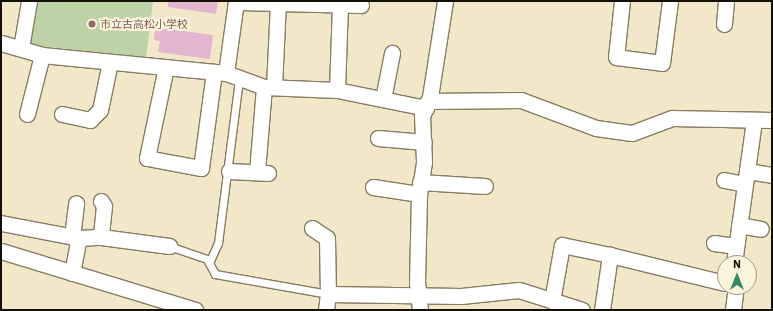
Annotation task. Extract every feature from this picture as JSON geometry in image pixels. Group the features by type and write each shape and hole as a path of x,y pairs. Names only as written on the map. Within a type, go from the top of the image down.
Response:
{"street":[{"path":"21,48 29,1"},
{"path":"420,310 420,293 417,283 420,188 427,105 445,1"},
{"path":"622,1 616,57 662,63 670,1"},
{"path":"724,24 726,1"},
{"path":"166,67 147,158 201,168 226,75 236,2 361,5"},
{"path":"229,171 262,172 260,129 269,87 278,3"},
{"path":"337,90 340,5"},
{"path":"1,42 42,55 166,67 226,75 269,87 337,90 382,99 427,105 521,100 596,128 632,133 672,118 754,121 772,120"},
{"path":"382,99 392,53"},
{"path":"27,114 42,55"},
{"path":"62,114 90,120 100,110 110,62"},
{"path":"735,255 754,121"},
{"path":"378,138 424,142"},
{"path":"724,180 772,175"},
{"path":"373,187 420,188 485,186"},
{"path":"101,201 104,206 102,237"},
{"path":"72,272 76,238 76,203"},
{"path":"1,223 76,238 102,237 169,246"},
{"path":"739,225 761,229"},
{"path":"312,228 327,238 328,294 326,310"},
{"path":"714,243 736,246"},
{"path":"552,301 562,245 717,281"},
{"path":"1,251 195,310"},
{"path":"602,310 610,255"},
{"path":"328,294 420,293 461,296 518,290 582,310"},
{"path":"733,310 735,295"}],"lane":[{"path":"209,263 218,243 229,171 226,75"},
{"path":"169,246 189,251 209,263 215,274 328,294"}],"green space":[{"name":"市立古高松小学校","path":"36,1 153,1 146,57 28,45"}],"building":[{"path":"168,1 218,1 216,14 168,7"},
{"path":"162,28 213,35 210,59 158,52 160,41 154,40 155,30"}],"place":[{"name":"市立古高松小学校","path":"92,24"}]}
